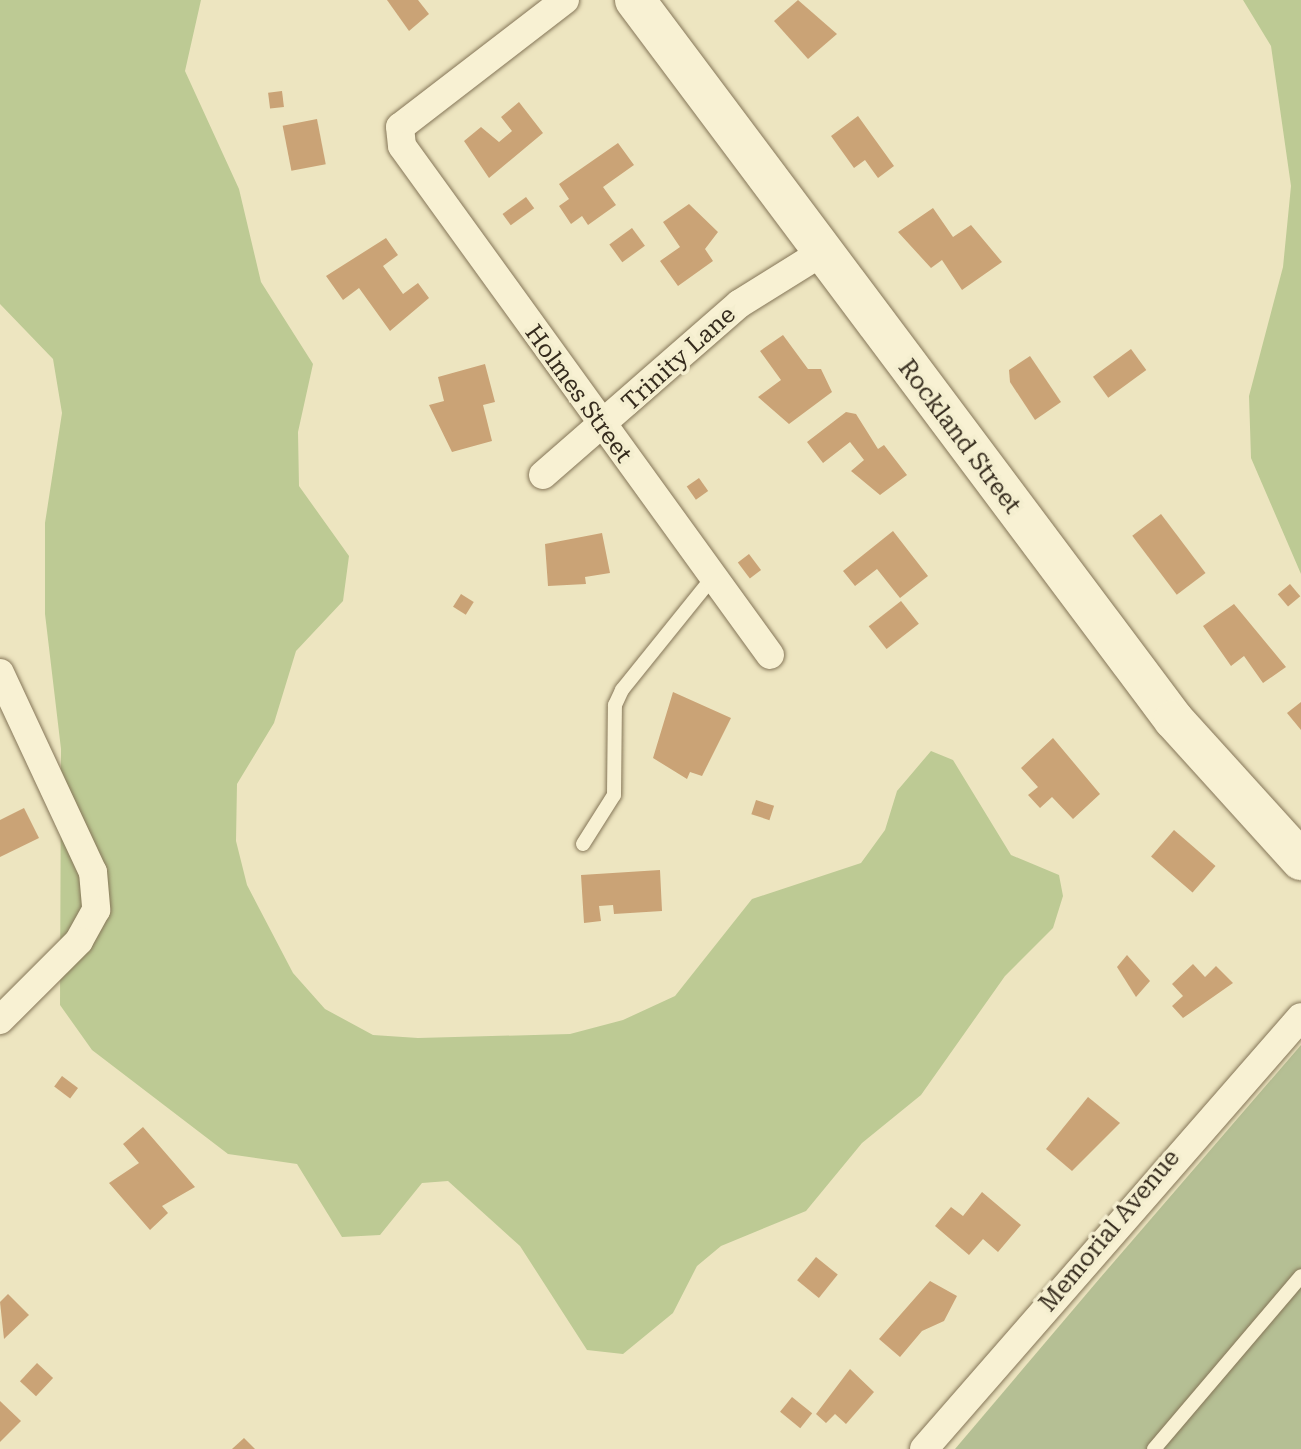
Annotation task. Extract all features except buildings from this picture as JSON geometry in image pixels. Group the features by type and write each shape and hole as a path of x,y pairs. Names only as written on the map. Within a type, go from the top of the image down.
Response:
{"street":[{"name":"Holmes Street","path":"565,0 400,127 402,146 770,655"},
{"name":"Rockland Street","path":"635,0 821,253 1174,720 1301,860"},
{"name":"Trinity Lane","path":"543,475 603,428 739,304 821,253"},
{"path":"0,673 93,872 96,910 79,941 0,1020"},
{"name":"Memorial Avenue","path":"924,1449 1301,1017"}],"lane":[{"path":"583,844 614,795 615,705 622,690 713,577"},
{"path":"1154,1449 1301,1276"}],"green space":[{"path":"0,0 201,0 185,71 239,189 261,282 313,364 298,432 299,486 349,556 343,601 296,651 274,723 237,784 236,841 247,885 293,973 325,1009 373,1035 418,1038 570,1034 623,1020 675,996 752,899 861,863 885,830 897,791 931,751 953,760 1011,855 1059,875 1063,896 1053,928 1005,976 921,1095 862,1143 806,1211 721,1246 697,1266 673,1313 623,1354 587,1350 520,1246 448,1181 422,1183 380,1235 342,1237 297,1164 228,1154 92,1050 60,1005 61,749 45,614 45,523 62,413 53,359 0,304"},
{"path":"1243,0 1301,0 1301,574 1251,458 1249,396 1283,267 1291,186 1271,46"},
{"path":"1301,1045 1301,1449 955,1449 1100,1278"}]}
